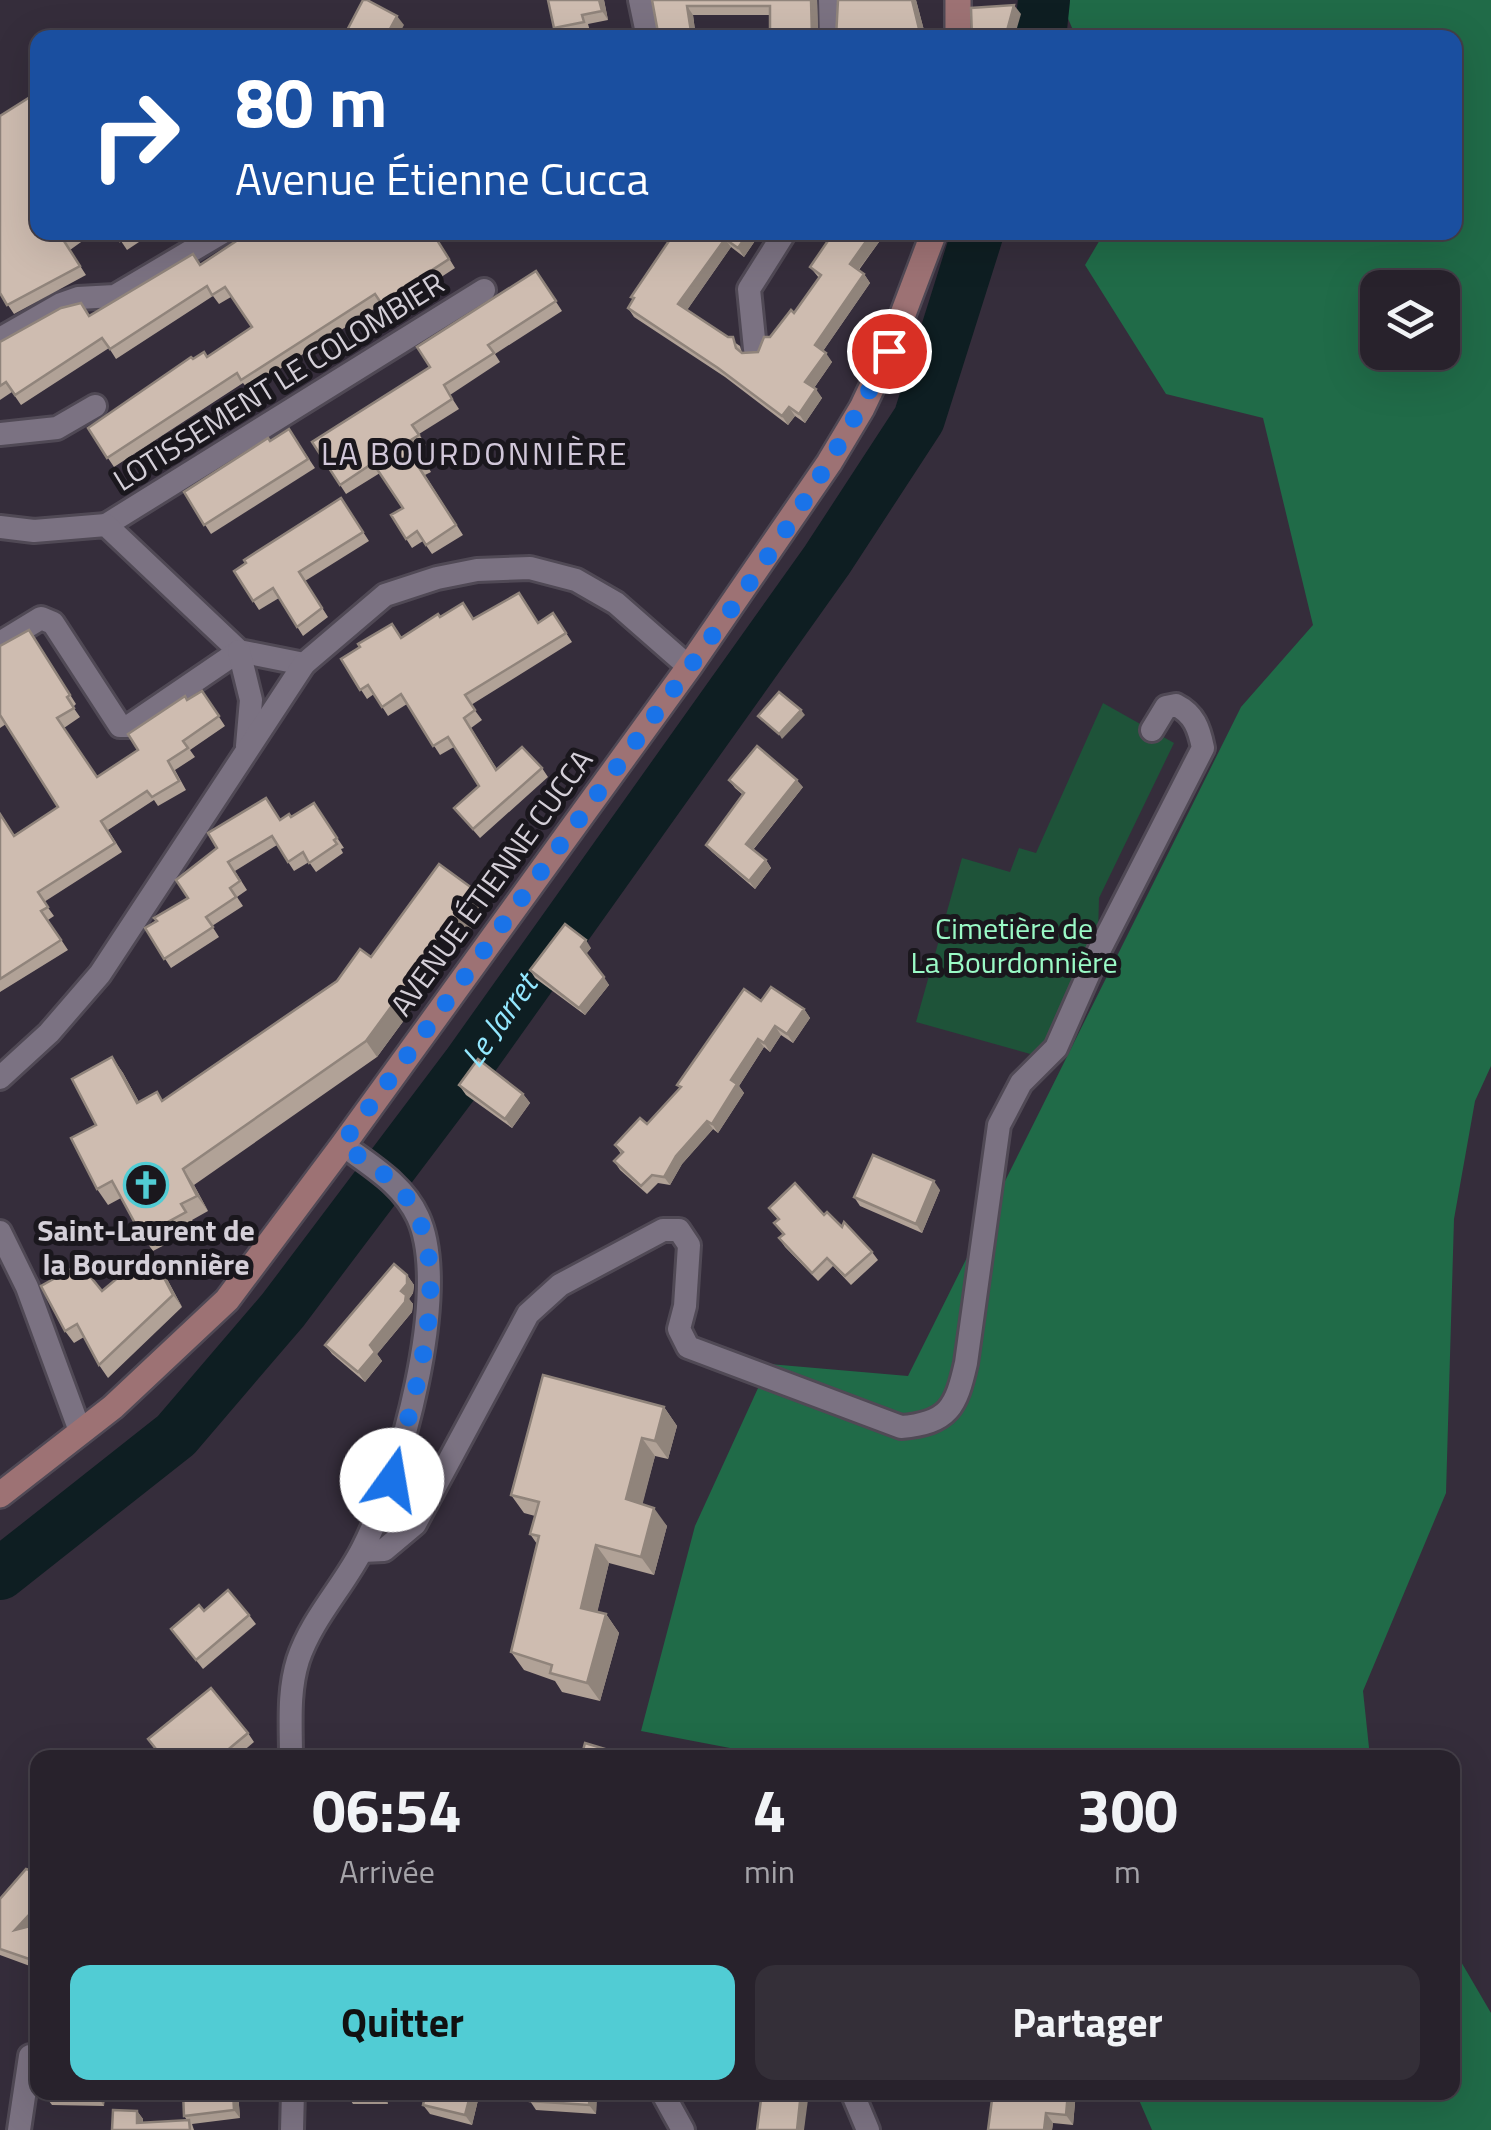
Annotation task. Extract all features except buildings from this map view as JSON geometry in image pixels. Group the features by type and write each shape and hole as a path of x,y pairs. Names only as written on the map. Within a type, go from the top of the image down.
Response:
{"main road":[{"path":"958,0 958,30"},
{"name":"AVENUE ÉTIENNE CUCCA","path":"0,1494 113,1407 227,1300 689,667 829,464 862,408 918,281 931,240"}],"street":[{"path":"640,0 646,30"},
{"path":"830,0 832,30"},
{"path":"0,340 61,304 78,298 115,296 210,240"},
{"path":"755,349 748,289 781,240"},
{"name":"LOTISSEMENT LE COLOMBIER","path":"0,527 34,531 106,525 484,290"},
{"path":"0,434 57,428 95,406"},
{"name":"LOTISSEMENT LE COLOMBIER","path":"106,525 239,651"},
{"path":"0,539 34,531"},
{"path":"0,1078 49,1032 100,974 304,664 385,595 476,570 530,568 576,580 616,603 689,667"},
{"path":"0,643 42,618 54,623 120,726 129,726 239,651 304,664"},
{"path":"239,651 251,700 246,752"},
{"path":"362,1551 384,1550 414,1524 528,1314 560,1285 663,1230 679,1230 688,1244 685,1306 679,1329 688,1347 901,1427 924,1425 941,1418 958,1400 966,1363 999,1125 1022,1083 1056,1048 1097,955 1203,748 1200,732 1189,712 1176,704 1166,708 1152,730"},
{"path":"291,1750 291,1687 300,1654 329,1597 362,1551 392,1480 426,1335 432,1272 418,1216 398,1186 342,1144"},
{"path":"0,1232 26,1287 80,1432"},
{"path":"19,2130 30,2056"},
{"path":"292,2130 293,2100"},
{"path":"666,2100 682,2130"},
{"path":"855,2100 868,2130"}],"green space":[{"path":"1060,0 1491,0 1491,1066 1475,1101 1454,1219 1446,1493 1363,1691 1369,1750 741,1750 641,1731 695,1526 769,1364 908,1376 1241,707 1313,625 1263,418 1166,394 1085,265 1100,240 1462,240 1462,30 1073,30"},
{"name":"Cimetière de La Bourdonnière","path":"1103,703 1174,743 1099,898 1098,935 1048,1046 1034,1055 916,1022 962,858 1010,872 1019,848 1036,853"},
{"path":"1460,1960 1491,2013 1491,2130 1152,2130 1139,2100 1460,2100"}],"waterway":[{"name":"Le Jarret","path":"1041,30 1044,0"},
{"name":"Le Jarret","path":"0,1574 176,1435 283,1310 467,1066 827,560 919,419 975,240"}],"place":[{"name":"Saint-Laurent de la Bourdonnière","path":"146,1185"}],"district":[{"name":"LA BOURDONNIÈRE","path":"475,454"}],"route":[{"path":"392,1480 426,1335 432,1272 418,1216 398,1186 342,1144 668,697 829,464 889,351"}]}
